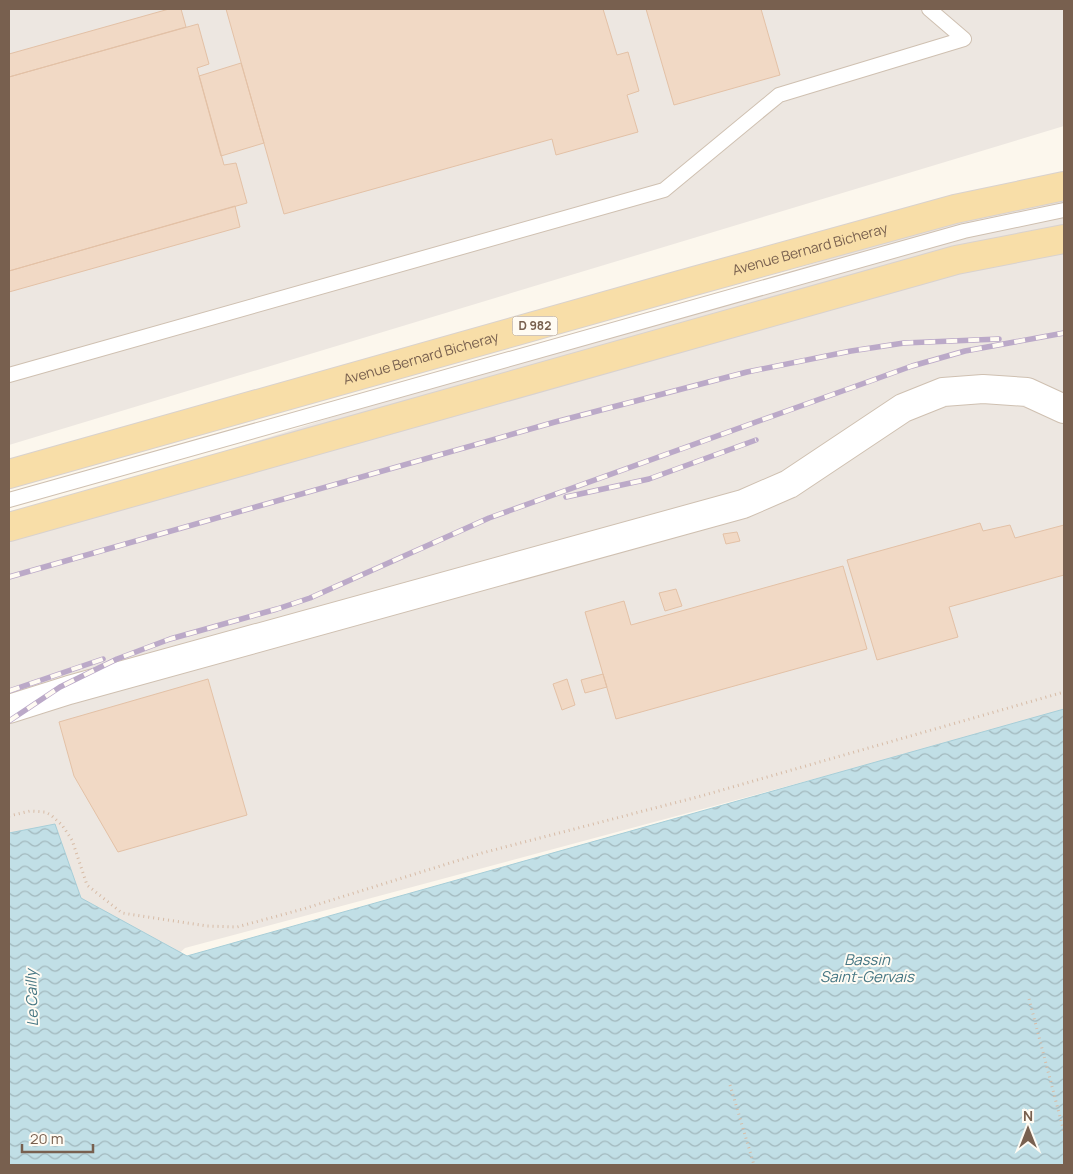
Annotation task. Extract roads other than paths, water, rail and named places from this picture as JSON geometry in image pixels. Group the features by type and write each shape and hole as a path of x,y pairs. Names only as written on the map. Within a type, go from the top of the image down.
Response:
{"main road":[{"name":"Avenue Bernard Bicheray","path":"9,474 937,214 1064,186"},
{"path":"9,527 956,260 1064,239"}],"street":[{"path":"9,709 69,690 743,504 789,484 903,408 943,392 983,389 1027,392 1064,409"}],"lane":[{"path":"9,375 664,190 779,95 964,40 929,9"},
{"path":"9,500 964,231 1064,210"}],"water":[{"name":"Bassin Saint-Gervais","path":"1064,709 1064,1165 9,1165 9,833 55,824 81,898 187,956"}],"railway":[{"path":"9,721 60,687 117,659 170,639 310,598 489,518 912,366 965,351 1064,333"},
{"path":"9,577 555,422 747,372 851,351 904,343 999,339"},
{"path":"566,497 649,479 756,440"},
{"path":"9,691 103,659"}],"water label":[{"name":"Le Cailly","path":"32,998"}]}
